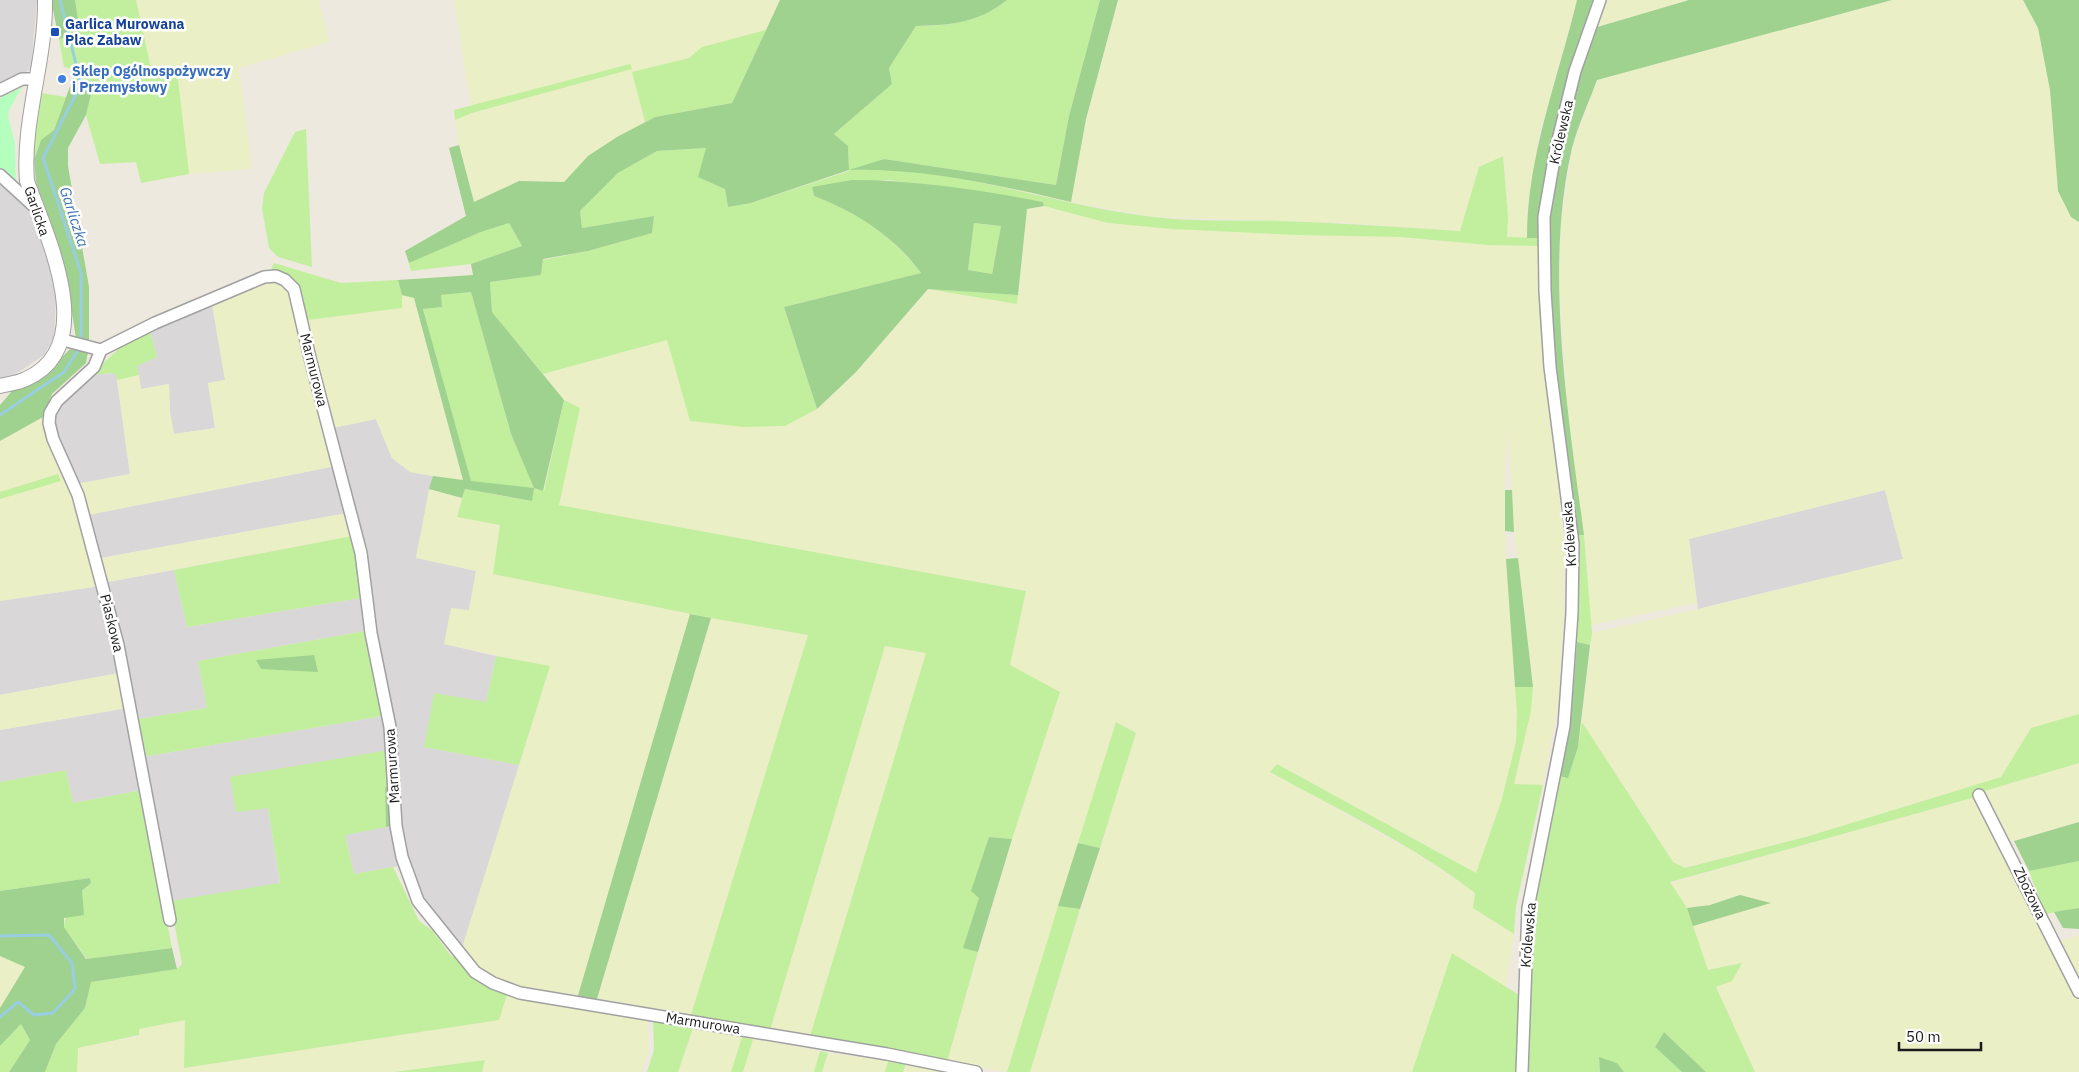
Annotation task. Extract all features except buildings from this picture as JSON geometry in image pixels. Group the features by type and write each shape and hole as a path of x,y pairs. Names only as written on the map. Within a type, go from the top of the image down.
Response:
{"street":[{"name":"Garlicka","path":"45,0 45,30 36,80 25,165 27,182 64,293 68,342"},
{"name":"Królewska","path":"1522,1072 1528,908 1564,726 1572,613 1573,544 1550,368 1545,291 1544,217 1556,148 1575,71 1600,0"},
{"path":"0,90 22,79 36,80"},
{"path":"0,175 37,209"},
{"name":"Marmurowa","path":"96,350 264,277 276,276 285,280 294,289 361,553 371,633 390,727 396,826 402,857 418,901 475,972 493,983 520,993 887,1054 976,1072"},
{"path":"0,386 26,379 43,368 68,342 96,350"},
{"name":"Piaskowa","path":"96,350 94,367 56,401 50,413 49,423 53,439 78,495 118,645 170,920"},
{"name":"Zbożowa","path":"1979,795 2079,992"}],"shaded area":[{"path":"0,0 37,0 31,69 0,85"},
{"path":"0,180 26,202 35,218 50,264 56,300 54,336 44,355 19,372 0,379"},
{"path":"212,304 225,380 208,383 215,428 174,434 170,413 169,384 141,389 137,366 157,357 150,331"},
{"path":"116,373 130,474 76,484 53,425 54,413 60,401 90,375"},
{"path":"376,419 392,458 410,472 433,476 416,557 476,571 469,610 444,644 496,656 486,702 424,747 519,765 462,948 430,908 416,884 400,827 394,743 333,428"},
{"path":"336,466 347,513 101,558 88,515"},
{"path":"1885,490 1903,559 1698,609 1689,539"},
{"path":"174,570 187,627 361,598 365,631 198,661 207,708 139,719 108,582"},
{"path":"100,586 119,673 0,695 0,601"},
{"path":"127,708 142,790 73,803 66,770 0,782 0,730"},
{"path":"382,716 389,750 268,808 280,884 170,901 143,757"},
{"path":"393,825 399,866 354,874 345,835"}],"green space":[{"path":"51,0 75,0 80,33 59,39"},
{"path":"75,0 136,0 152,73 177,71 189,174 141,183 136,162 100,164 86,115 94,82 73,78 72,69 64,67 59,39 79,33"},
{"path":"136,0 319,0 329,42 239,68 252,169 189,174 177,71 152,73"},
{"path":"454,0 780,0 766,30 703,47 689,58 632,72 645,122 588,156 564,182 519,181 474,202 459,145 455,120 472,113 631,69 630,64 471,106"},
{"path":"780,0 1007,0 986,14 975,18 941,25 916,26 889,68 892,84 834,134 848,146 849,170 751,203 728,207 725,189 698,177 706,148 657,151 618,173 580,211 582,228 654,216 652,233 588,251 543,259 541,275 490,282 492,312 564,400 543,491 534,488 532,501 465,489 462,498 429,489 433,476 463,480 414,298 402,295 398,280 473,275 471,264 522,246 509,223 481,232 409,263 405,251 466,216 449,148 459,145 474,202 519,181 564,182 588,156 617,137 655,117 732,103","holes":["471,292 511,434 534,488 471,481 423,309 442,307 441,295"]},
{"path":"1007,0 1100,0 1069,116 1056,185 884,159 851,170 889,170 928,174 966,180 1116,212 1169,219 1279,221 1460,231 1479,167 1503,156 1508,217 1507,237 1539,238 1539,246 1488,245 1400,237 1297,235 1172,229 1108,223 1044,206 1043,202 888,180 812,187 814,196 860,218 886,236 910,259 921,273 784,307 817,409 785,426 744,427 690,421 667,340 543,374 492,312 490,282 541,275 543,260 588,251 652,233 654,216 582,228 580,211 618,173 657,151 707,148 725,189 728,207 751,203 849,171 848,146 834,134 892,84 889,68 916,26 953,24 975,18"},
{"path":"1100,0 1118,0 1086,119 1071,202 961,179 904,171 849,170 884,159 1056,185 1069,116"},
{"path":"1118,0 1577,0 1539,136 1527,213 1527,238 1507,237 1508,217 1503,156 1479,168 1460,231 1349,223 1154,217 1071,202 1086,119"},
{"path":"1577,0 1593,0 1577,50 1552,144 1539,238 1527,238 1528,207 1538,147"},
{"path":"1603,0 1689,0 1594,28"},
{"path":"1689,0 1892,0 1597,80 1572,148 1564,194 1560,242 1559,291 1566,391 1584,535 1574,535 1554,370 1547,218 1577,73 1594,28"},
{"path":"1892,0 2023,0 2038,28 2050,90 2058,191 2071,217 2079,222 2079,714 2031,728 2001,777 1809,836 1684,868 1673,862 1582,722 1592,633 1903,559 1885,490 1689,539 1697,603 1591,625 1587,561 1568,416 1560,291 1561,225 1573,147 1597,80"},
{"path":"2023,0 2079,0 2079,222 2071,217 2058,191 2050,90 2038,28"},
{"path":"766,30 732,103 655,117 645,122 632,72 689,58 702,47"},
{"path":"630,64 632,69 472,113 455,120 454,110"},
{"path":"73,78 94,82 86,115 68,148 68,166 89,287 89,340 76,339 66,273 60,249 36,182 34,160 41,140 54,130"},
{"path":"22,87 9,110 8,117 15,144 16,184 0,170 0,98"},
{"path":"41,93 66,97 54,130 41,140 34,160 34,136"},
{"path":"306,129 312,267 278,257 269,248 262,208 264,193 295,132"},
{"path":"852,180 876,180 948,186 1043,202 1044,206 1027,209 1018,295 928,289 856,372 817,409 784,307 921,273 899,248 886,237 845,210 814,196 812,187","holes":["974,223 1001,226 992,274 968,270"]},
{"path":"1044,206 1108,223 1400,237 1488,245 1539,246 1546,370 1564,543 1559,699 1543,785 1514,785 1531,711 1533,687 1514,532 1508,426 1505,474 1505,531 1517,713 1516,742 1501,802 1476,873 1277,764 1270,772 1417,854 1457,880 1475,893 1474,908 1514,934 1506,987 1452,953 1412,1072 1030,1072 1136,733 1116,722 1007,1072 947,1062 1012,839 1060,693 1010,665 1026,591 558,505 580,408 564,400 543,374 667,340 690,421 785,426 817,409 856,372 928,289 1017,304 1027,208"},
{"path":"509,223 522,246 471,264 411,271 409,263 481,232"},
{"path":"974,223 1001,226 992,274 968,270"},
{"path":"274,263 341,283 398,280 402,295 402,308 308,320 301,293 269,274"},
{"path":"275,281 284,286 292,296 336,466 88,515 76,484 130,474 117,380 139,375 141,389 169,384 170,413 174,434 215,428 208,383 225,380 212,304"},
{"path":"928,289 1018,295 1017,304"},
{"path":"471,292 511,434 535,488 544,491 564,400 580,408 559,505 1026,591 1010,665 1060,692 1012,839 989,837 979,898 964,948 978,952 947,1062 888,1048 810,1036 926,653 885,646 770,1030 690,1018 808,635 711,618 493,574 500,525 457,517 465,489 531,501 534,488 471,482 423,309 442,307 440,295"},
{"path":"402,295 414,298 463,481 410,472 392,458 376,419 333,428 308,320 401,308"},
{"path":"150,331 157,357 137,366 139,375 117,380 115,373 90,375 124,344"},
{"path":"70,349 88,352 86,363 52,394 43,417 0,441 0,405 12,391 29,385 52,367"},
{"path":"43,417 46,432 70,487 100,586 0,601 0,441"},
{"path":"58,474 61,481 0,499 0,492"},
{"path":"429,489 462,498 457,517 500,525 576,590 690,614 577,999 521,990 496,979 477,967 462,948 550,667 444,644 451,608 469,610 476,571 416,558"},
{"path":"1505,490 1512,490 1514,532 1505,531"},
{"path":"347,513 352,536 108,582 101,558"},
{"path":"1574,535 1584,535 1592,633 1590,645 1577,642"},
{"path":"352,536 361,598 187,627 174,570"},
{"path":"1518,558 1533,687 1515,687 1506,559"},
{"path":"690,614 711,618 596,1002 577,999"},
{"path":"711,618 808,635 690,1018 596,1002"},
{"path":"365,631 382,716 143,757 139,719 207,708 198,661"},
{"path":"1577,642 1590,645 1578,747 1568,778 1559,776 1572,705"},
{"path":"885,646 926,653 810,1036 770,1030"},
{"path":"314,655 318,672 261,669 256,660"},
{"path":"496,656 550,666 519,765 424,747 434,693 486,702"},
{"path":"119,673 127,708 0,730 0,695"},
{"path":"1515,687 1533,687 1531,711 1514,784 1543,785 1516,906 1514,934 1473,908 1475,893 1427,859 1270,772 1277,764 1476,873 1501,802 1516,742 1517,713"},
{"path":"2079,714 2079,763 1978,793 1972,798 1670,882 1687,908 1708,970 1742,963 1732,981 1716,987 1755,1072 1706,1072 1664,1032 1655,1047 1682,1072 1624,1072 1617,1063 1599,1058 1600,1072 1527,1072 1533,908 1559,776 1568,777 1578,747 1582,722 1673,862 1685,868 1809,836 2001,777 2031,728"},
{"path":"1116,722 1136,733 1100,848 1078,843"},
{"path":"389,750 390,783 385,789 386,827 345,835 354,874 393,867 419,921 432,930 451,956 458,957 489,986 507,995 499,1020 184,1068 185,1020 139,1029 139,1035 78,1048 77,1072 45,1072 56,1044 85,1008 91,982 177,969 182,964 170,901 280,883 268,808 236,812 230,777"},
{"path":"2079,763 2079,822 2008,842 1978,793"},
{"path":"66,770 73,803 142,790 172,948 87,959 64,927 70,909 91,883 90,878 0,891 0,782"},
{"path":"390,783 393,825 386,827 385,788"},
{"path":"1972,798 2020,874 2055,954 2079,998 2079,1072 1755,1072 1716,986 1741,963 1708,971 1693,926 1770,903 1740,895 1710,905 1687,908 1670,883"},
{"path":"2079,822 2079,861 2029,871 2014,841"},
{"path":"989,837 1012,839 978,952 963,948 979,898 971,891"},
{"path":"1078,843 1100,848 1080,909 1058,906"},
{"path":"2079,861 2079,908 2045,914 2029,871"},
{"path":"90,878 91,883 82,891 84,915 64,918 64,927 86,959 172,948 177,969 91,982 85,1008 56,1044 45,1072 9,1072 30,1040 21,1024 0,1046 0,1008 25,967 0,956 0,891"},
{"path":"1740,895 1771,903 1693,926 1687,908 1710,905"},
{"path":"1058,906 1080,909 1030,1072 1007,1072"},
{"path":"2079,908 2079,929 2063,928 2054,912"},
{"path":"2079,935 2079,984 2057,942"},
{"path":"1452,953 1519,995 1518,1072 1412,1072"},
{"path":"0,956 25,967 0,1008"},
{"path":"507,995 647,1018 649,1050 642,1072 482,1072 485,1060 394,1072 77,1072 77,1048 139,1036 138,1029 185,1020 184,1068 499,1020"},
{"path":"653,1020 693,1028 678,1072 647,1072 654,1050"},
{"path":"21,1024 30,1040 9,1072 0,1072 0,1046"},
{"path":"693,1028 742,1037 731,1072 678,1072"},
{"path":"1664,1032 1706,1072 1682,1072 1655,1047"},
{"path":"742,1037 753,1039 743,1072 731,1072"},
{"path":"753,1039 820,1051 814,1072 743,1072"},
{"path":"820,1051 828,1053 822,1072 814,1072"},
{"path":"828,1053 888,1061 885,1072 822,1072"},
{"path":"1599,1057 1617,1063 1624,1072 1600,1072"},
{"path":"485,1060 482,1072 394,1072"},
{"path":"888,1061 906,1063 903,1072 885,1072"},
{"path":"906,1063 948,1072 903,1072"}],"waterway":[{"name":"Garliczka","path":"60,0 81,84 43,158 81,273 81,341"},
{"name":"Garliczka","path":"0,415 64,372 80,347"},
{"name":"Garliczka","path":"0,936 49,935 72,963 75,989 53,1013 34,1015 18,1002 0,1017"}],"place":[{"name":"Garlica Murowana Plac Zabaw","path":"55,32"},
{"name":"Sklep Ogólnospożywczy i Przemysłowy","path":"62,79"}]}
